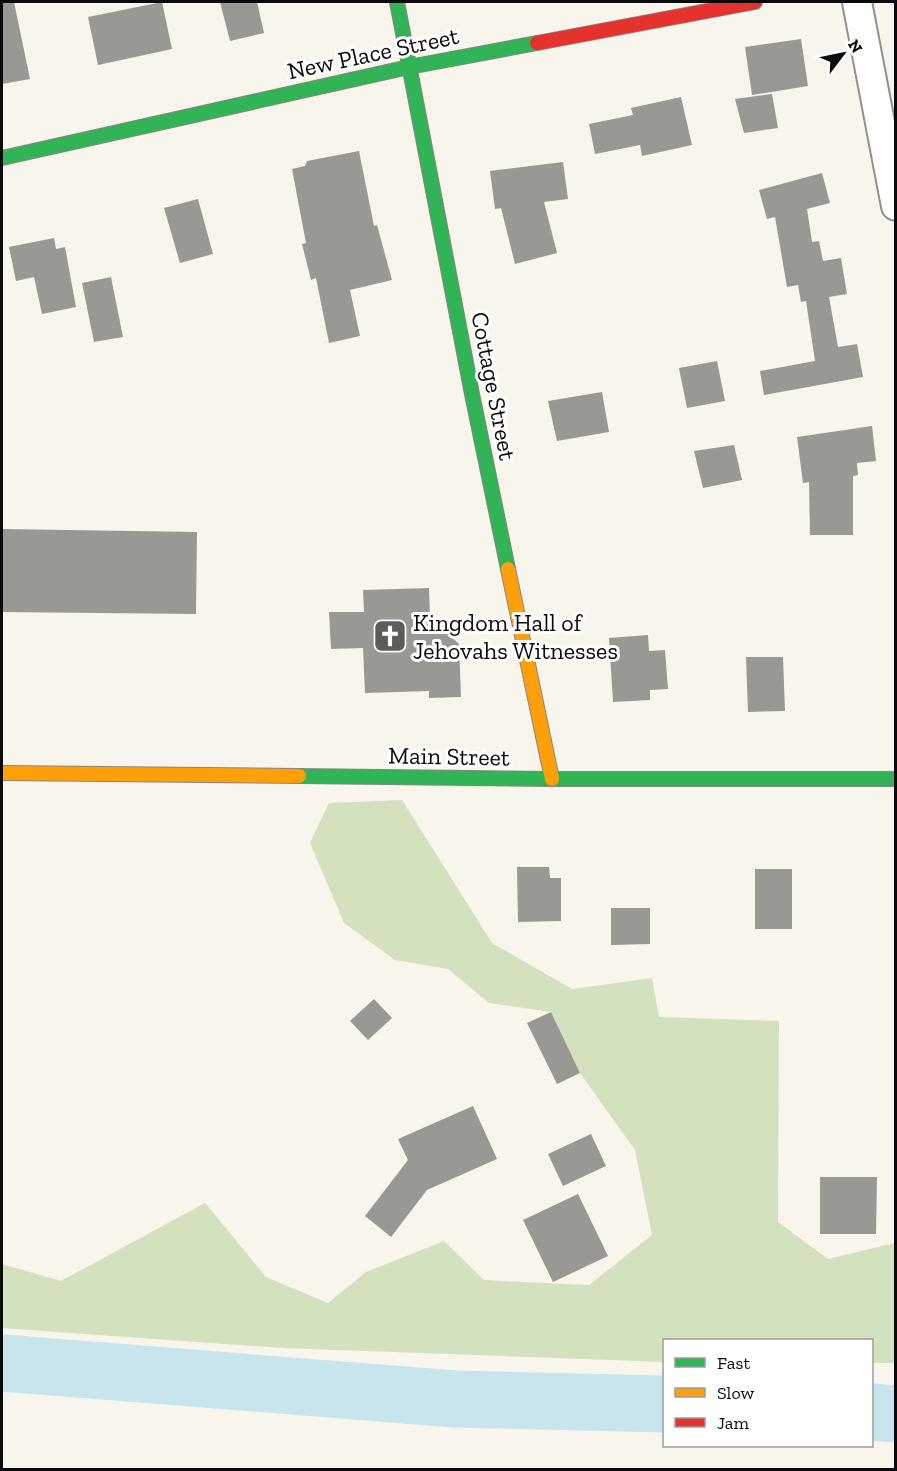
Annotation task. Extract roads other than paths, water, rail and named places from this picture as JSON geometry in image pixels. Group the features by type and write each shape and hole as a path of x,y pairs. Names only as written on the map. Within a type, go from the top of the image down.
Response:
{"street":[{"name":"Cottage Street","path":"397,2 474,403 552,779"},
{"name":"New Place Street","path":"2,158 409,67 755,2"},
{"path":"857,2 896,206"},
{"name":"Main Street","path":"2,773 552,779 896,779"}],"waterway":[{"path":"2,1363 455,1399 663,1404"},
{"path":"873,1412 896,1414"}],"place":[{"name":"Kingdom Hall of Jehovahs Witnesses","path":"390,636"}]}
